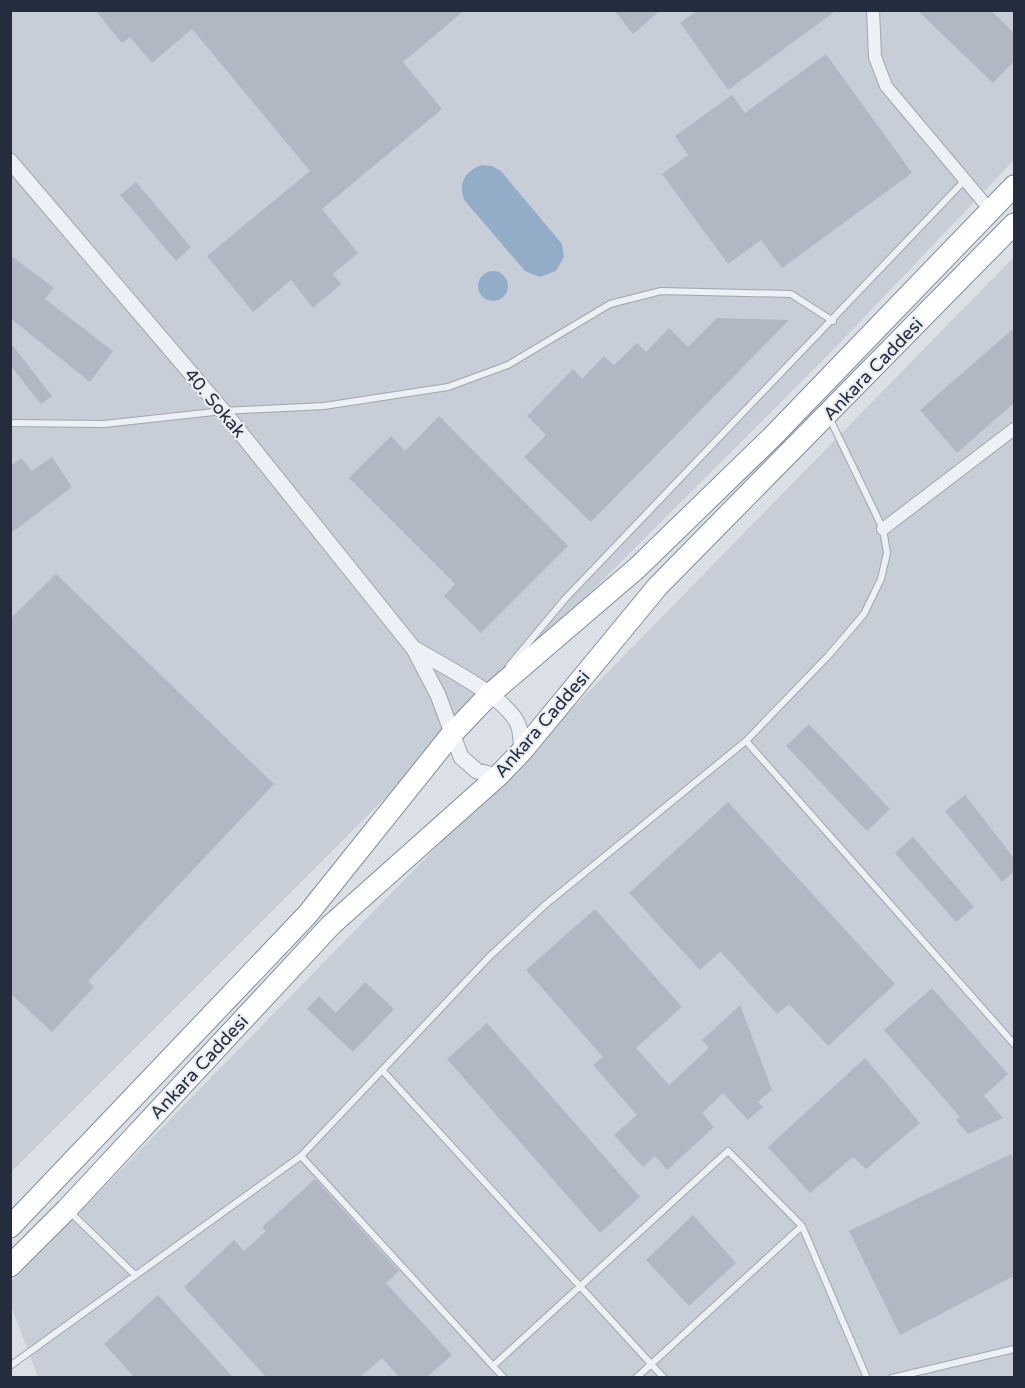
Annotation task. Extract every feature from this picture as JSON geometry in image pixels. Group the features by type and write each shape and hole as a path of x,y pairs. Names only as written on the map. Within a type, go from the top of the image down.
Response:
{"highway":[{"name":"Ankara Caddesi","path":"10,1227 307,915 450,735 489,695 654,551 773,436 1014,186"},
{"name":"Ankara Caddesi","path":"10,1266 67,1209 331,925 498,776 522,751 658,586 1014,224"}],"street":[{"path":"873,10 875,57 886,86 991,211"},
{"name":"40. Sokak","path":"10,161 223,411 414,649"},
{"path":"883,529 1014,429"},
{"path":"414,649 489,695 511,713 519,727 522,751"},
{"path":"414,649 438,695 450,735 461,757 477,771 498,776"}],"lane":[{"path":"489,695 515,657 565,599 833,321 964,181"},
{"path":"10,423 104,424 223,411 324,406 448,387 508,365 610,304 661,291 790,294 833,321"},
{"path":"10,1366 301,1156 489,957 545,905 746,741 829,655 864,614 881,579 887,553 883,529 828,415"},
{"path":"746,741 1014,1044"},
{"path":"382,1071 664,1377"},
{"path":"493,1366 728,1151 802,1226 867,1377"},
{"path":"301,1156 504,1377"},
{"path":"67,1209 135,1275"},
{"path":"636,1377 802,1226"},
{"path":"892,1377 1014,1349"}],"shaded area":[{"path":"11,11 1014,11 1014,160 832,351 11,1172"},
{"path":"1014,257 1014,1377 38,1377 11,1306 11,1282"}],"water":[{"path":"482,165 492,166 501,171 562,244 564,257 556,271 540,277 525,271 465,201 462,189 464,179 471,170"},
{"path":"493,271 504,275 508,286 504,297 493,301 482,297 478,286 482,275"}],"building":[{"path":"95,10 465,10 403,62 442,109 322,209 358,253 333,274 341,284 313,308 291,280 253,312 207,256 310,171 192,29 152,63 130,37 122,43"},
{"path":"614,10 661,10 633,34"},
{"path":"698,10 837,10 728,90 680,23"},
{"path":"917,10 991,10 1014,33 1014,61 993,83"},
{"path":"826,54 912,173 782,268 761,240 728,264 662,174 688,155 675,136 732,95 745,113"},
{"path":"136,182 191,247 176,261 120,195"},
{"path":"10,255 54,288 45,299 113,351 90,382 10,318"},
{"path":"717,318 789,320 591,522 524,457 546,435 527,416 573,369 582,379 604,356 614,365 637,343 646,352 669,328 688,347"},
{"path":"1014,328 1014,403 957,453 920,410"},
{"path":"10,342 52,396 41,404 10,365"},
{"path":"439,416 568,546 481,633 444,596 455,584 349,478 391,436 405,451"},
{"path":"52,457 72,487 10,534 10,466 21,458 32,471"},
{"path":"56,574 274,784 88,981 94,987 52,1032 10,993 10,619"},
{"path":"809,724 890,809 867,831 786,746"},
{"path":"965,795 1014,858 1014,872 1002,882 945,811"},
{"path":"728,802 895,984 828,1046 789,1004 777,1014 719,950 720,952 700,970 629,893"},
{"path":"913,837 974,907 956,922 895,853"},
{"path":"595,909 682,1007 636,1048 669,1085 709,1048 702,1040 740,1005 772,1090 758,1102 763,1107 748,1120 723,1093 702,1113 714,1127 667,1170 655,1156 643,1167 614,1135 637,1115 593,1065 603,1057 526,970"},
{"path":"365,982 394,1009 353,1052 307,1009 319,996 336,1013"},
{"path":"932,988 1008,1074 984,1096 1003,1118 968,1134 956,1120 960,1117 884,1030"},
{"path":"487,1023 640,1197 600,1233 447,1059"},
{"path":"865,1058 920,1123 866,1169 853,1157 810,1193 768,1147"},
{"path":"1011,1154 1014,1162 1014,1276 900,1335 849,1231"},
{"path":"315,1179 399,1271 386,1283 452,1355 427,1377 399,1377 382,1358 360,1377 266,1377 184,1287 234,1240 244,1251 266,1231 262,1227"},
{"path":"693,1215 736,1263 689,1306 646,1260"},
{"path":"158,1295 233,1377 134,1377 104,1344"}]}
